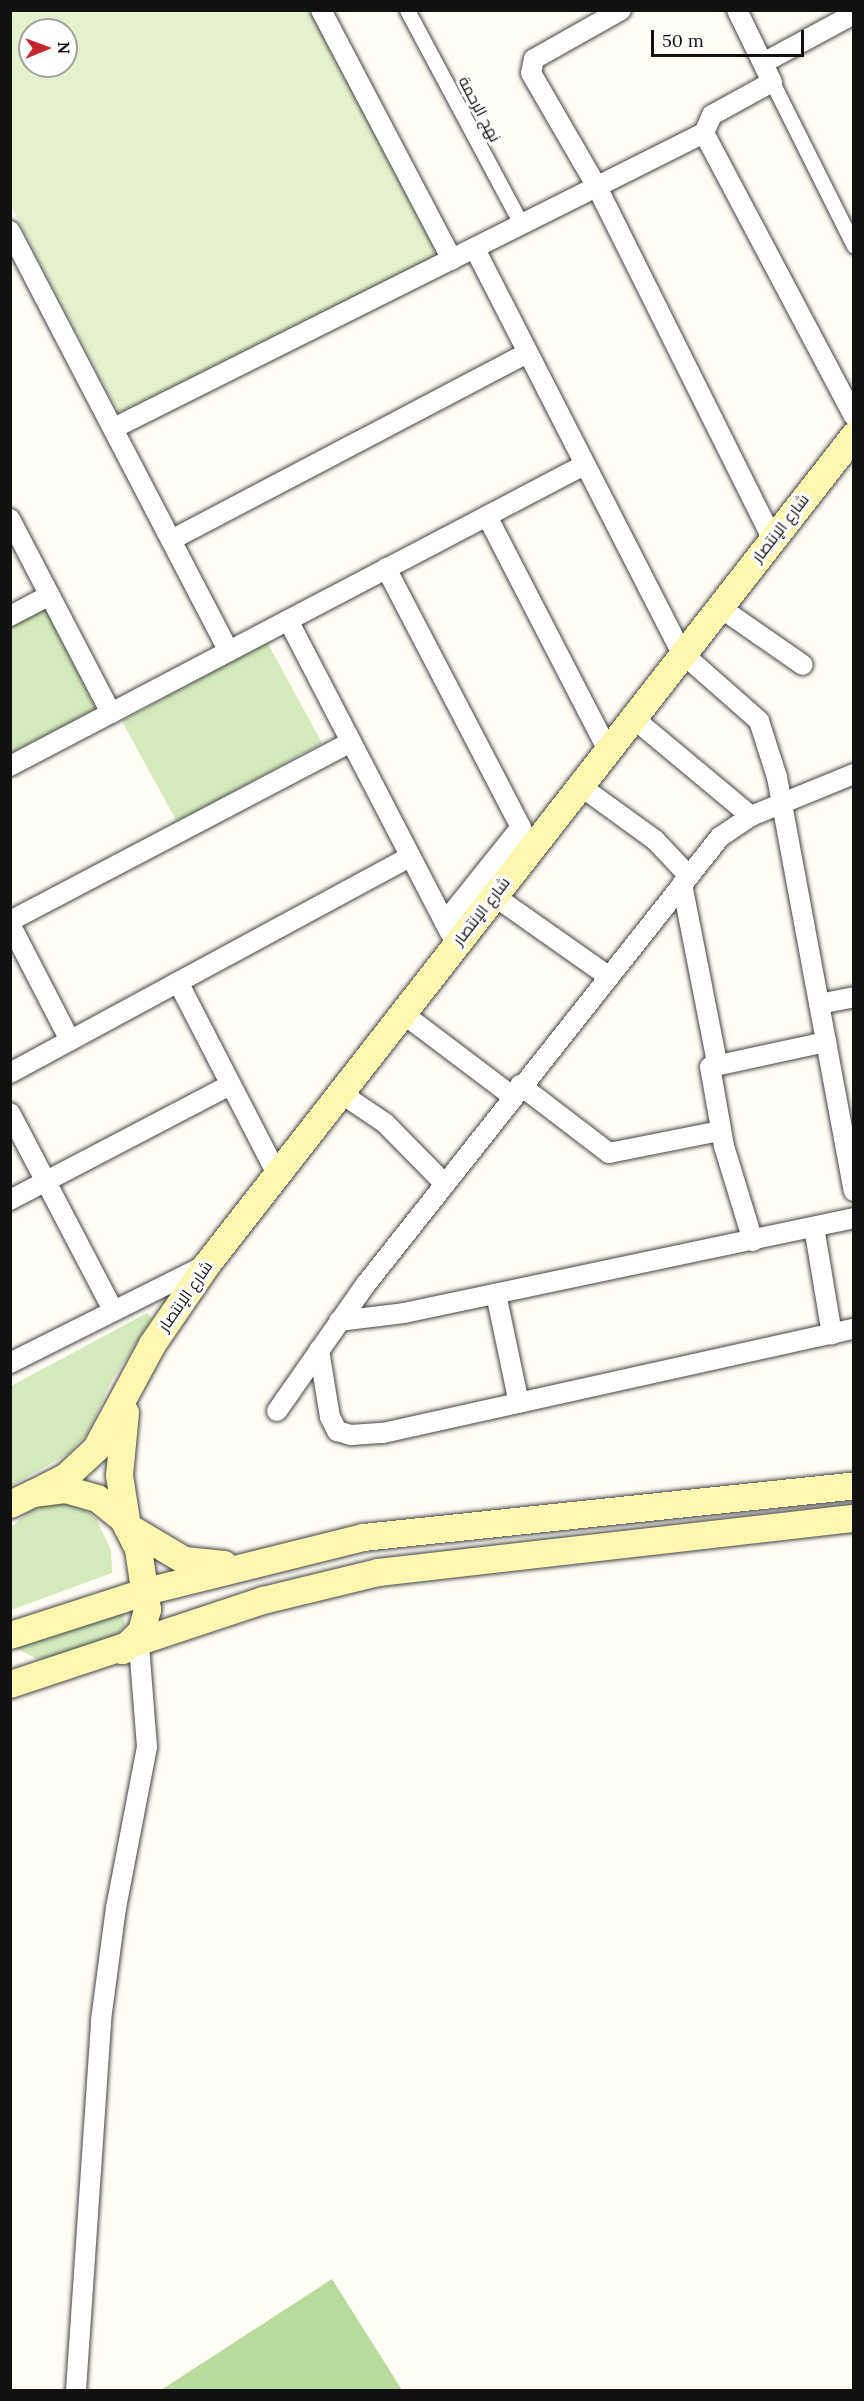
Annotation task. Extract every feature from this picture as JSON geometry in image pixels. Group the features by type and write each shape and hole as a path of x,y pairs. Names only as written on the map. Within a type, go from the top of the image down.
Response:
{"main road":[{"name":"شارع الإنتصار","path":"127,1398 152,1344 206,1264 401,1012 451,932 493,895 854,435"},
{"path":"22,1498 80,1466 127,1398"},
{"path":"127,1398 119,1475 127,1526 146,1591 141,1631 127,1649"},
{"path":"10,1635 146,1591 363,1536 854,1485"},
{"path":"22,1498 82,1492 111,1508 127,1526 184,1560 243,1565"},
{"path":"10,1684 47,1675 127,1649 263,1600 378,1572 854,1518"},
{"path":"10,1667 47,1675"}],"street":[{"path":"321,10 452,260"},
{"name":"نهج الرحمة","path":"407,10 522,225"},
{"path":"621,10 530,66 597,187 772,538"},
{"path":"737,10 854,246"},
{"path":"763,63 854,14"},
{"path":"114,428 704,133 712,115 772,82"},
{"path":"704,133 854,416"},
{"path":"10,231 229,651"},
{"path":"475,249 526,354 682,653 759,721 782,801 854,1191"},
{"path":"171,540 526,354"},
{"path":"10,766 584,465"},
{"path":"486,516 608,748"},
{"path":"10,519 111,713"},
{"path":"288,620 451,932 521,827 386,568"},
{"path":"10,616 50,595"},
{"path":"718,606 803,665"},
{"path":"632,717 751,816"},
{"path":"70,1040 10,922 351,742"},
{"path":"277,1411 339,1321 444,1183 720,837 751,816 782,801 854,774"},
{"path":"579,785 655,840 685,880 717,1063"},
{"path":"10,1073 410,857"},
{"path":"493,895 608,975"},
{"path":"178,982 276,1172"},
{"path":"819,1004 854,997"},
{"path":"401,1012 609,1153 720,1131"},
{"path":"753,1241 720,1131 710,1081 710,1067 717,1063 826,1042"},
{"path":"10,1200 231,1085"},
{"path":"339,1092 385,1123 444,1183"},
{"path":"10,1113 113,1310"},
{"path":"339,1321 496,1294 854,1218"},
{"path":"814,1227 832,1334"},
{"path":"10,1363 206,1264"},
{"path":"496,1294 519,1403"},
{"path":"319,1350 330,1417 338,1431 351,1435 519,1403 854,1329"},
{"path":"76,2391 101,2020 147,1747 127,1649"}],"green space":[{"path":"11,11 310,11 442,256 123,421 11,206"},
{"path":"45,608 96,709 11,753 11,626"},
{"path":"267,642 322,743 177,822 122,721"},
{"path":"147,1313 152,1319 111,1382 88,1433 68,1454 11,1486 11,1386"},
{"path":"61,1502 85,1509 96,1519 111,1550 112,1573 11,1610 10,1528 36,1506"},
{"path":"123,1612 125,1626 111,1640 45,1663 16,1648"},
{"path":"332,2279 402,2390 161,2390"}]}
